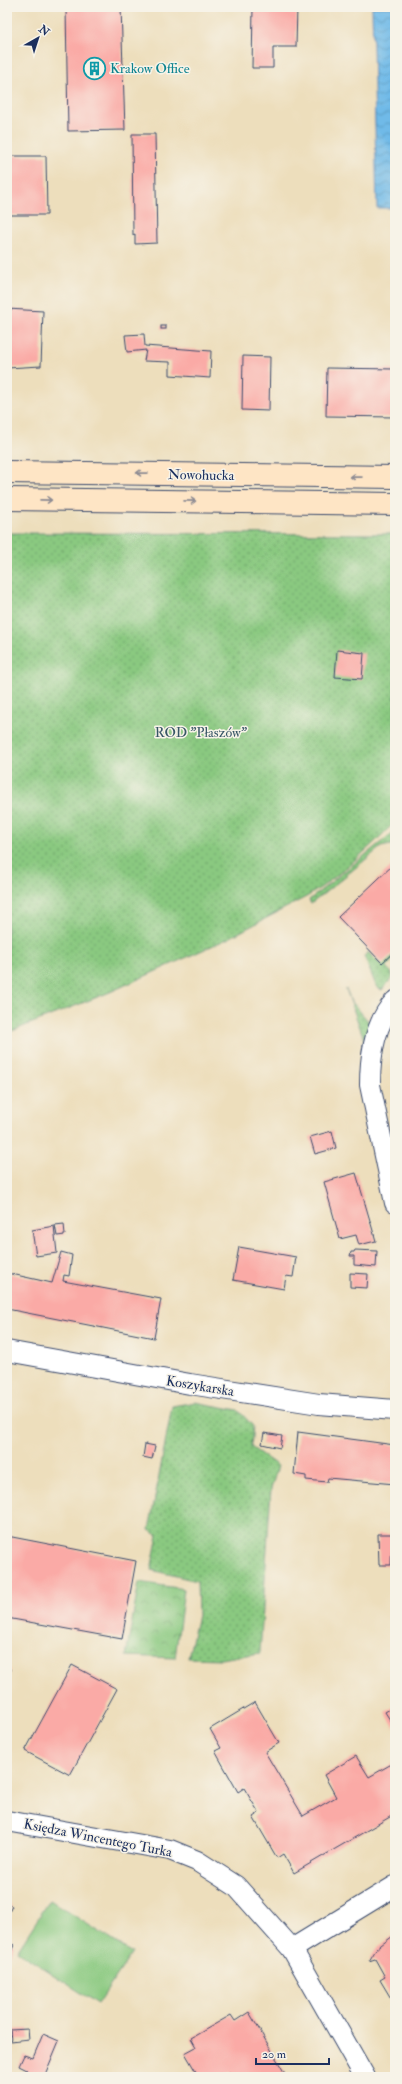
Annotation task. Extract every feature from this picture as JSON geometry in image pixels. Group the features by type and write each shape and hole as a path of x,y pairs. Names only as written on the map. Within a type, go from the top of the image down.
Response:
{"main road":[{"name":"Nowohucka","path":"7,472 395,477"},
{"name":"Nowohucka","path":"7,499 395,504"}],"street":[{"path":"395,1001 389,1007 379,1027 370,1066 370,1085 395,1203"},
{"name":"Koszykarska","path":"7,1351 190,1384 304,1402 395,1410"},
{"name":"Księdza Wincentego Turka","path":"7,1820 170,1850 197,1861 236,1886 292,1949 365,2077"},
{"path":"292,1949 395,1886"}],"green space":[{"name":"ROD \"Płaszów\"","path":"7,533 395,534 395,822 342,871 308,896 227,939 110,992 7,1033"},
{"path":"395,831 395,844 381,847 311,904 309,900"},
{"path":"368,952 382,966 395,954 395,958 386,967 392,973 392,978 382,990 377,988 364,956"},
{"path":"346,989 351,1001 369,1022 362,1051 364,1039"},
{"path":"195,1402 238,1410 253,1426 251,1447 278,1466 271,1489 260,1653 221,1659 188,1658 198,1615 197,1581 151,1570 158,1535 149,1530 172,1406"},
{"path":"139,1582 184,1589 175,1658 126,1656"},
{"path":"50,1900 132,1953 98,2004 17,1951"}],"water":[{"path":"372,7 395,7 395,208 377,208"}],"building":[{"name":"Krakow Office","path":"66,7 121,7 125,130 68,131"},
{"path":"253,7 297,7 296,47 273,47 273,68 252,68"},
{"path":"132,134 155,134 157,243 135,244 135,234 133,235"},
{"path":"7,156 46,156 47,215 7,215"},
{"path":"7,309 43,311 41,366 7,368"},
{"path":"161,326 166,326 166,329 161,329"},
{"path":"144,334 145,346 211,351 210,378 170,375 170,362 144,361 146,350 127,352 125,335"},
{"path":"243,356 270,357 269,411 242,410"},
{"path":"327,368 395,369 395,417 326,416"},
{"path":"337,650 364,653 362,679 335,677"},
{"path":"395,863 395,951 382,963 338,917"},
{"path":"332,1131 336,1148 315,1154 310,1137"},
{"path":"356,1173 376,1241 359,1245 356,1235 340,1239 324,1182"},
{"path":"64,1224 65,1235 57,1236 55,1225"},
{"path":"54,1226 57,1253 36,1256 32,1230"},
{"path":"239,1247 296,1257 293,1277 286,1276 284,1289 233,1280"},
{"path":"355,1250 377,1251 376,1267 354,1265 354,1256 350,1256 351,1252 354,1252"},
{"path":"61,1252 72,1255 69,1276 64,1275 63,1281 161,1299 154,1338 7,1309 7,1273 52,1283"},
{"path":"350,1273 368,1274 367,1288 350,1287"},
{"path":"298,1432 395,1445 395,1484 328,1478 327,1482 306,1480 306,1476 294,1474"},
{"path":"264,1433 282,1436 280,1448 262,1444"},
{"path":"145,1444 155,1446 152,1459 143,1457"},
{"path":"378,1534 392,1534 391,1565 379,1565"},
{"path":"7,1536 136,1561 122,1639 7,1618"},
{"path":"72,1665 117,1689 70,1775 25,1751"},
{"path":"7,1668 11,1670 7,1676"},
{"path":"255,1702 279,1743 265,1752 303,1816 336,1797 324,1775 356,1756 369,1777 395,1762 395,1814 294,1873 283,1854 277,1858 253,1817 259,1813 244,1788 238,1792 215,1751 221,1748 210,1729"},
{"path":"395,1706 395,1728 385,1712"},
{"path":"7,1903 12,1906 7,1916"},
{"path":"393,1936 395,1938 395,2005 380,1980 385,1977 375,1959 369,1961 377,1948"},
{"path":"7,1941 14,1945 7,1961"},
{"path":"249,2012 287,2077 233,2077 230,2072 222,2077 199,2077 185,2053 196,2047 191,2038 231,2015 235,2021"},
{"path":"28,2029 29,2039 11,2041 10,2030"},
{"path":"43,2034 59,2041 44,2077 24,2077 27,2070 19,2066 24,2055 33,2058"}],"place":[{"name":"Krakow Office","path":"95,68"}]}
